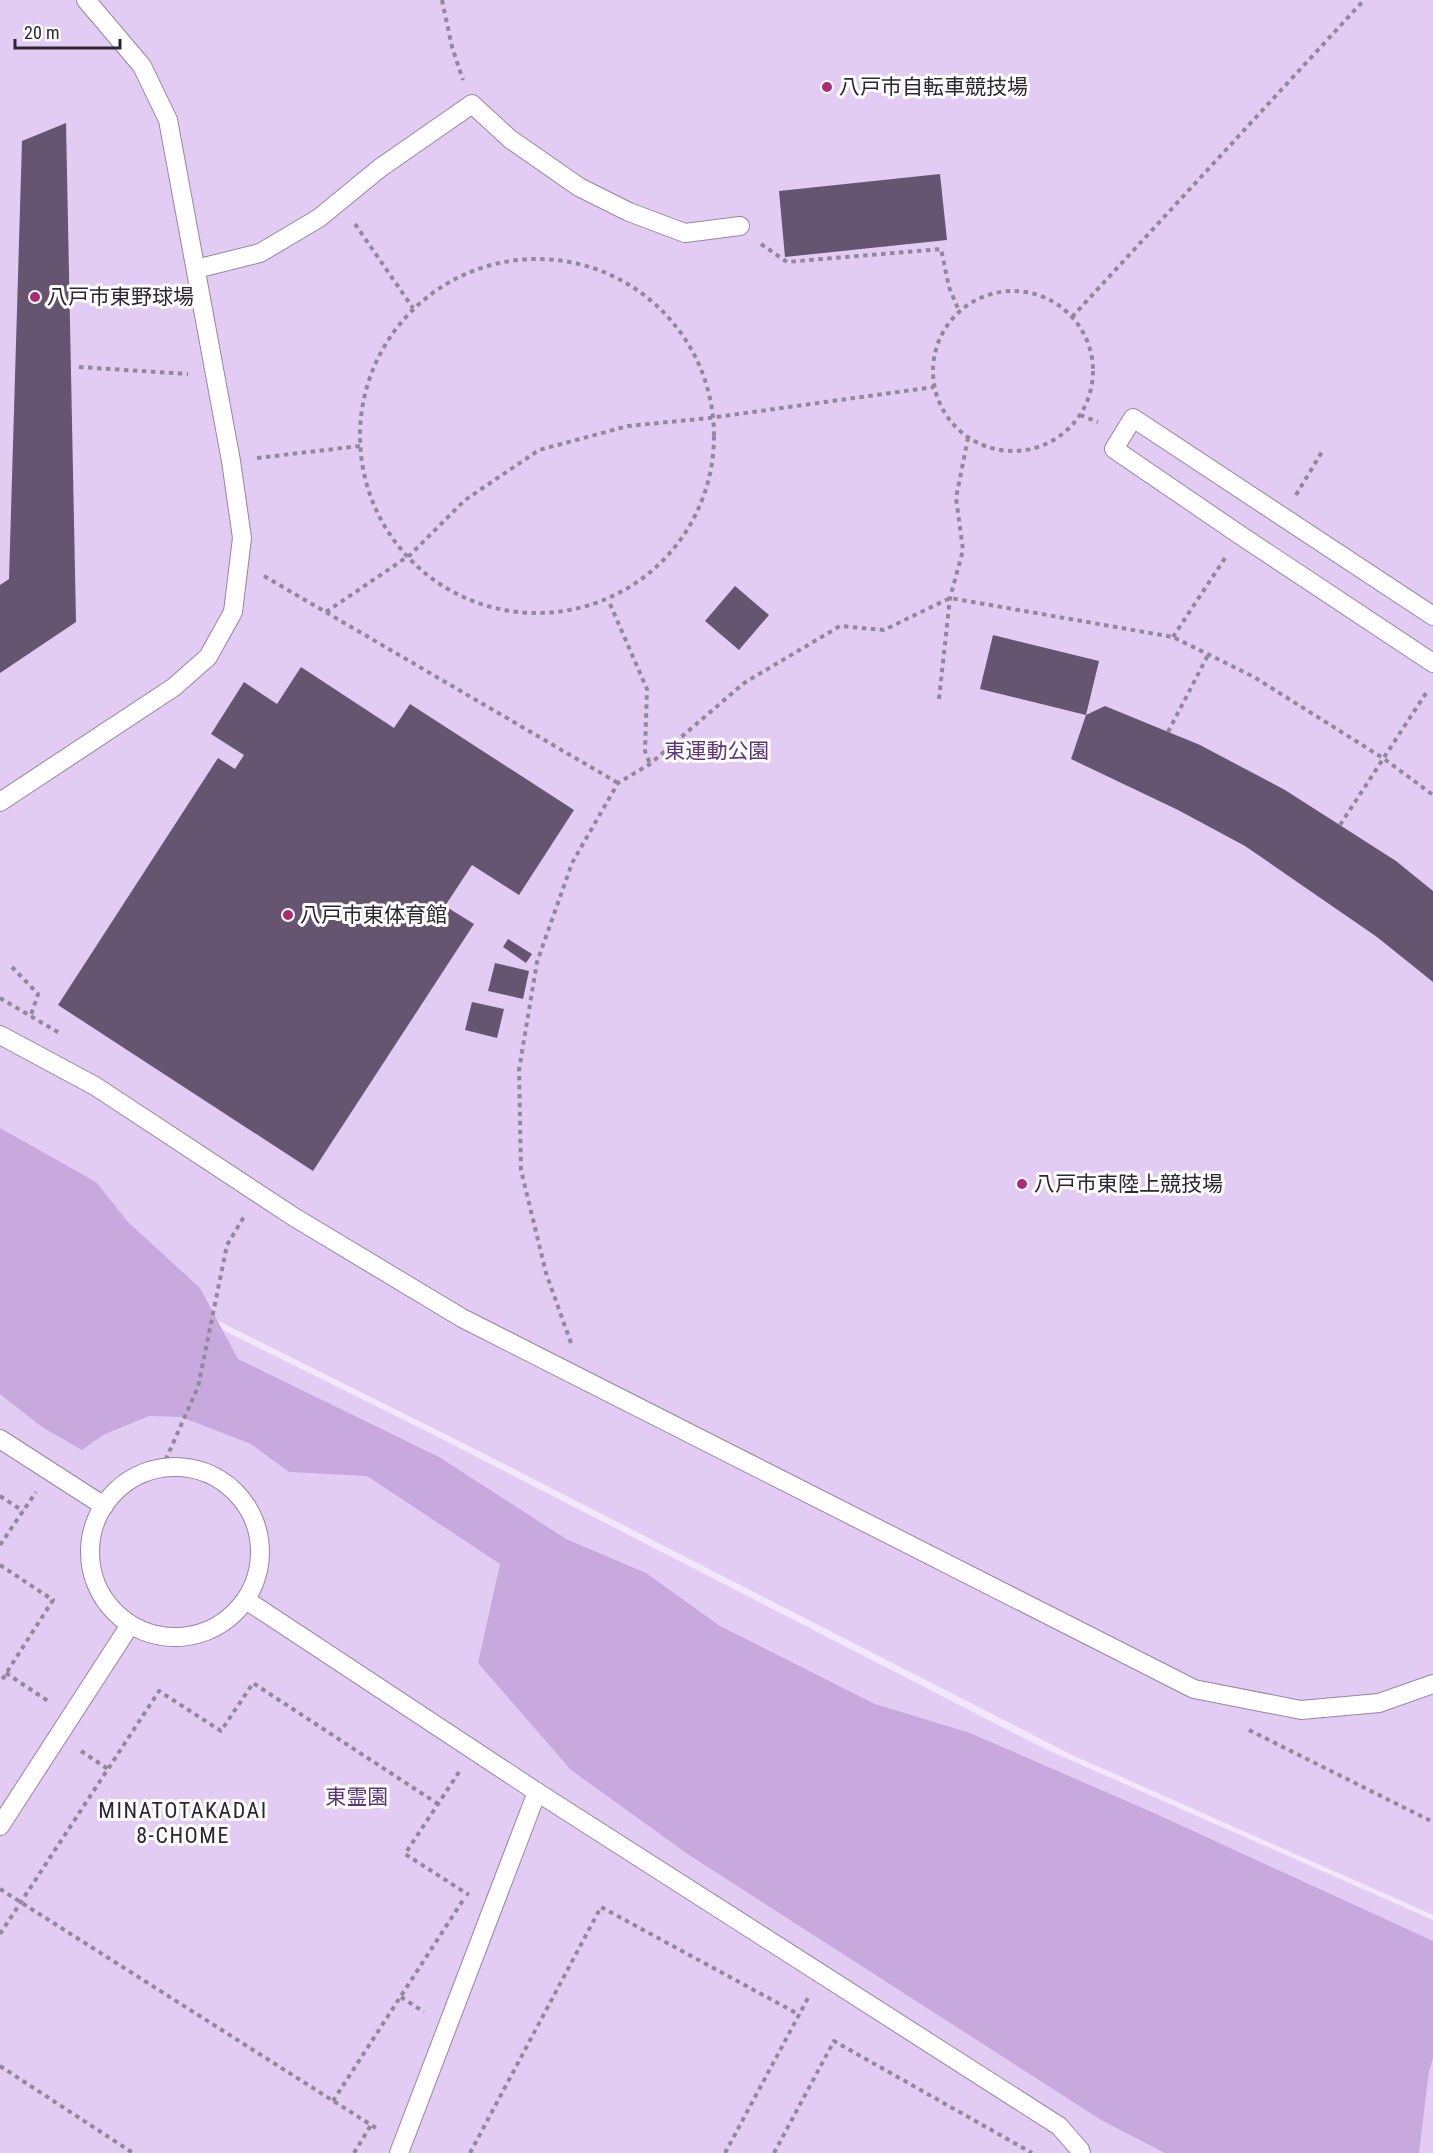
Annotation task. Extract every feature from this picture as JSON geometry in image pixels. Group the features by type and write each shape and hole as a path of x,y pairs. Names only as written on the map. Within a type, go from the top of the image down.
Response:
{"lane":[{"path":"0,802 174,687 208,657 233,612 242,538 216,375 168,120 142,66 87,0"},
{"path":"196,269 260,253 319,219 380,168 472,104 510,139 579,187 629,212 685,233 740,226"},
{"path":"1433,616 1133,418 1114,449 1433,663"},
{"path":"0,1035 95,1086 294,1217 462,1317 1194,1689 1301,1710 1379,1703 1433,1684"},
{"path":"0,1439 104,1506"},
{"path":"182,1467 202,1471 221,1480 237,1493 249,1510 257,1528 261,1549 259,1569 246,1600 227,1621 209,1631 189,1637 168,1638 148,1634 130,1625 114,1612 101,1596 93,1577 90,1556 91,1536 104,1506 124,1484 142,1474 162,1468 182,1467"},
{"path":"246,1600 537,1792 1059,2126 1081,2153"},
{"path":"0,1826 130,1625"},
{"path":"401,2149 537,1792"}],"path":[{"path":"442,0 452,47 472,104"},
{"path":"1072,317 1364,0"},
{"path":"340,202 413,308"},
{"path":"740,226 774,255 787,262 941,249 949,287 959,311"},
{"path":"570,615 548,618 516,612 459,591 433,575 410,555 390,532 375,505 365,476 360,446 361,416 366,386 393,331 413,308 436,288 463,273 492,263 522,258 552,258 582,263 610,274 637,290 660,310 679,333 694,360 704,388 709,418 706,480 696,509 682,538 660,569 636,588 610,604 591,610"},
{"path":"1017,291 1038,294 1057,303 1072,317 1084,335 1091,354 1093,375 1080,415 1066,431 1048,442 1029,449 1008,451 987,447 968,438 952,424 941,407 934,387 932,366 937,345 945,327 959,311 977,299 997,292 1017,291"},
{"path":"79,367 216,375"},
{"path":"326,612 410,555 465,500 539,450 628,426 709,418 934,387"},
{"path":"939,699 950,598 963,550 956,498 968,438"},
{"path":"231,461 360,446"},
{"path":"1312,471 1323,450"},
{"path":"1173,637 1240,535"},
{"path":"239,562 618,783"},
{"path":"575,1352 546,1273 521,1170 519,1070 537,962 572,863 618,783 650,764 744,683 840,626 884,630 950,598 1173,637 1254,677 1383,758 1433,795"},
{"path":"610,604 647,689 645,751 650,764"},
{"path":"1168,732 1208,655"},
{"path":"1340,825 1424,695"},
{"path":"12,967 38,994 31,1015"},
{"path":"0,998 70,1040"},
{"path":"162,1468 198,1387 227,1245 243,1219"},
{"path":"0,1545 49,1471"},
{"path":"0,1496 23,1511"},
{"path":"0,1565 53,1600 0,1683"},
{"path":"6,1673 71,1716"},
{"path":"0,1934 159,1691 222,1731 253,1683 438,1804"},
{"path":"1242,1698 1245,1728 1433,1822"},
{"path":"474,1750 405,1854 492,1910"},
{"path":"0,1888 333,2101 401,2149"},
{"path":"333,2101 467,1894"},
{"path":"470,2153 602,1907 798,2014 724,2153"},
{"path":"774,2153 834,2041 1032,2153"},
{"path":"0,2066 133,2153"},
{"path":"354,2153 371,2126"}],"green space":[{"name":"東運動公園","path":"0,0 1433,0 1433,1915 1072,1755 465,1444 0,1212"},
{"name":"東霊園","path":"0,1219 436,1436 1043,1748 1433,1920 1433,2153 0,2153"}],"shaded area":[{"path":"0,1128 96,1182 128,1222 200,1288 238,1359 439,1457 566,1539 646,1573 720,1626 875,1704 970,1733 1154,1813 1433,1941 1433,2058 1429,2071 1419,2153 1165,2153 1101,2120 689,1855 571,1770 478,1663 500,1564 367,1476 289,1472 251,1444 181,1417 149,1416 103,1435 82,1450 42,1427 0,1394"}],"building":[{"name":"八戸市東野球場","path":"66,123 76,622 0,673 0,585 9,579 22,141"},
{"path":"940,174 947,240 785,257 779,191"},
{"path":"735,586 769,615 739,650 705,621"},
{"path":"993,635 1099,661 1086,715 980,689"},
{"name":"八戸市東体育館","path":"301,667 394,728 410,704 574,810 519,895 472,865 445,906 474,924 313,1171 58,1005 218,758 235,769 244,755 211,734 244,682 277,704"},
{"path":"1105,706 1200,745 1285,790 1396,861 1433,891 1433,982 1377,937 1245,846 1178,810 1071,759 1086,715"},
{"path":"508,939 532,954 526,963 503,947"},
{"path":"495,963 529,971 523,999 488,991"},
{"path":"472,1002 504,1009 497,1038 465,1030"}],"place":[{"name":"八戸市自転車競技場","path":"827,87"},
{"name":"八戸市東野球場","path":"35,297"},
{"name":"八戸市東体育館","path":"288,915"},
{"name":"八戸市東陸上競技場","path":"1022,1184"}],"district":[{"name":"MINATOTAKADAI 8-CHOME","path":"183,1823"}]}
